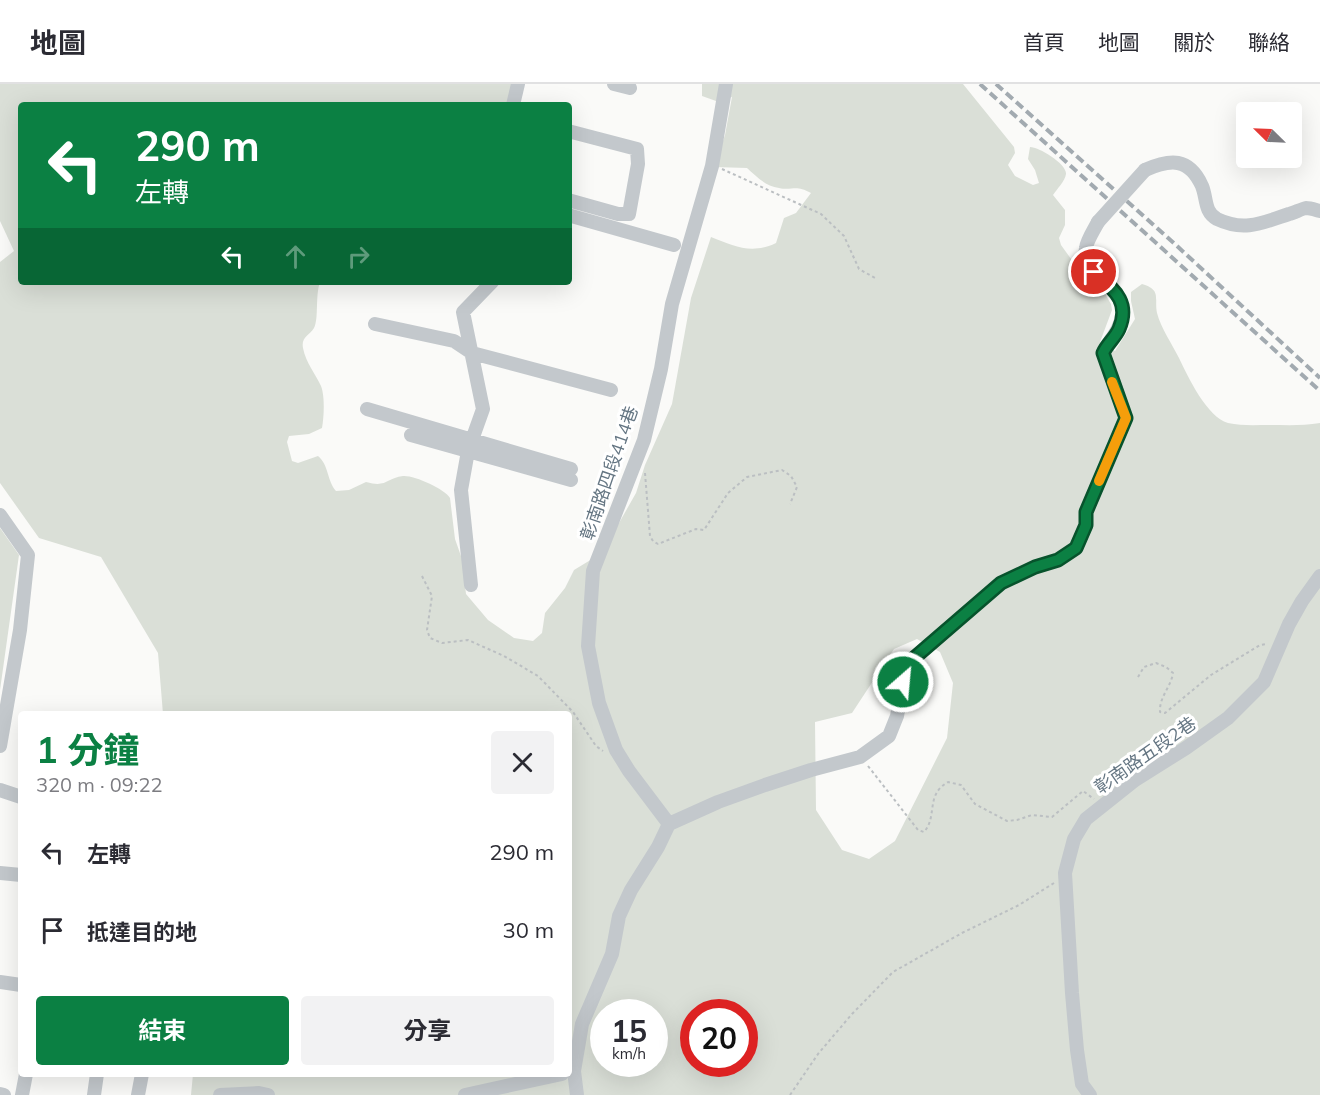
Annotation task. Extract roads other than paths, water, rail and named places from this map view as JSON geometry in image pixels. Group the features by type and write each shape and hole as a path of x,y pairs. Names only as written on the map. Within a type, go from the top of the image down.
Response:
{"street":[{"path":"514,102 518,84"},
{"path":"614,84 630,88"},
{"name":"彰南路四段414巷","path":"669,824 616,750 599,703 588,646 593,571 644,440 661,369 672,304 712,166 726,84"},
{"path":"572,131 637,149 638,164 629,214 618,214 572,201"},
{"path":"572,1059 582,1024 612,954 618,916 669,824 718,802 765,785 860,757 889,736 897,716 906,665 1001,583 1035,567 1058,560 1076,548 1086,525 1086,512 1126,418 1103,353 1119,328 1123,307 1121,298 1094,272 1086,260 1086,248 1098,222 1144,170 1157,164 1174,161 1184,164 1202,186 1208,211 1214,217 1235,226 1258,225 1307,208 1320,211"},
{"path":"572,216 674,245"},
{"path":"471,585 461,490 470,446 483,410 464,312 489,285"},
{"path":"375,324 454,341 472,353 611,390"},
{"path":"367,409 470,446 571,475"},
{"path":"411,435 470,446"},
{"path":"0,514 28,555 20,630 0,746"},
{"name":"彰南路五段2巷","path":"1090,1095 1082,1084 1077,1050 1065,873 1074,839 1086,819 1135,780 1228,718 1264,682 1302,601 1320,576"},
{"path":"0,790 18,796"},
{"path":"0,873 18,875"},
{"path":"0,982 18,985"},
{"path":"22,1095 25,1077"},
{"path":"94,1095 97,1077"},
{"path":"138,1095 141,1077"},
{"path":"465,1095 549,1077"},
{"path":"570,1077 577,1095"},
{"path":"220,1095 259,1093 268,1095"}],"railway":[{"path":"980,84 1320,391"},
{"path":"996,84 1320,378"}]}
